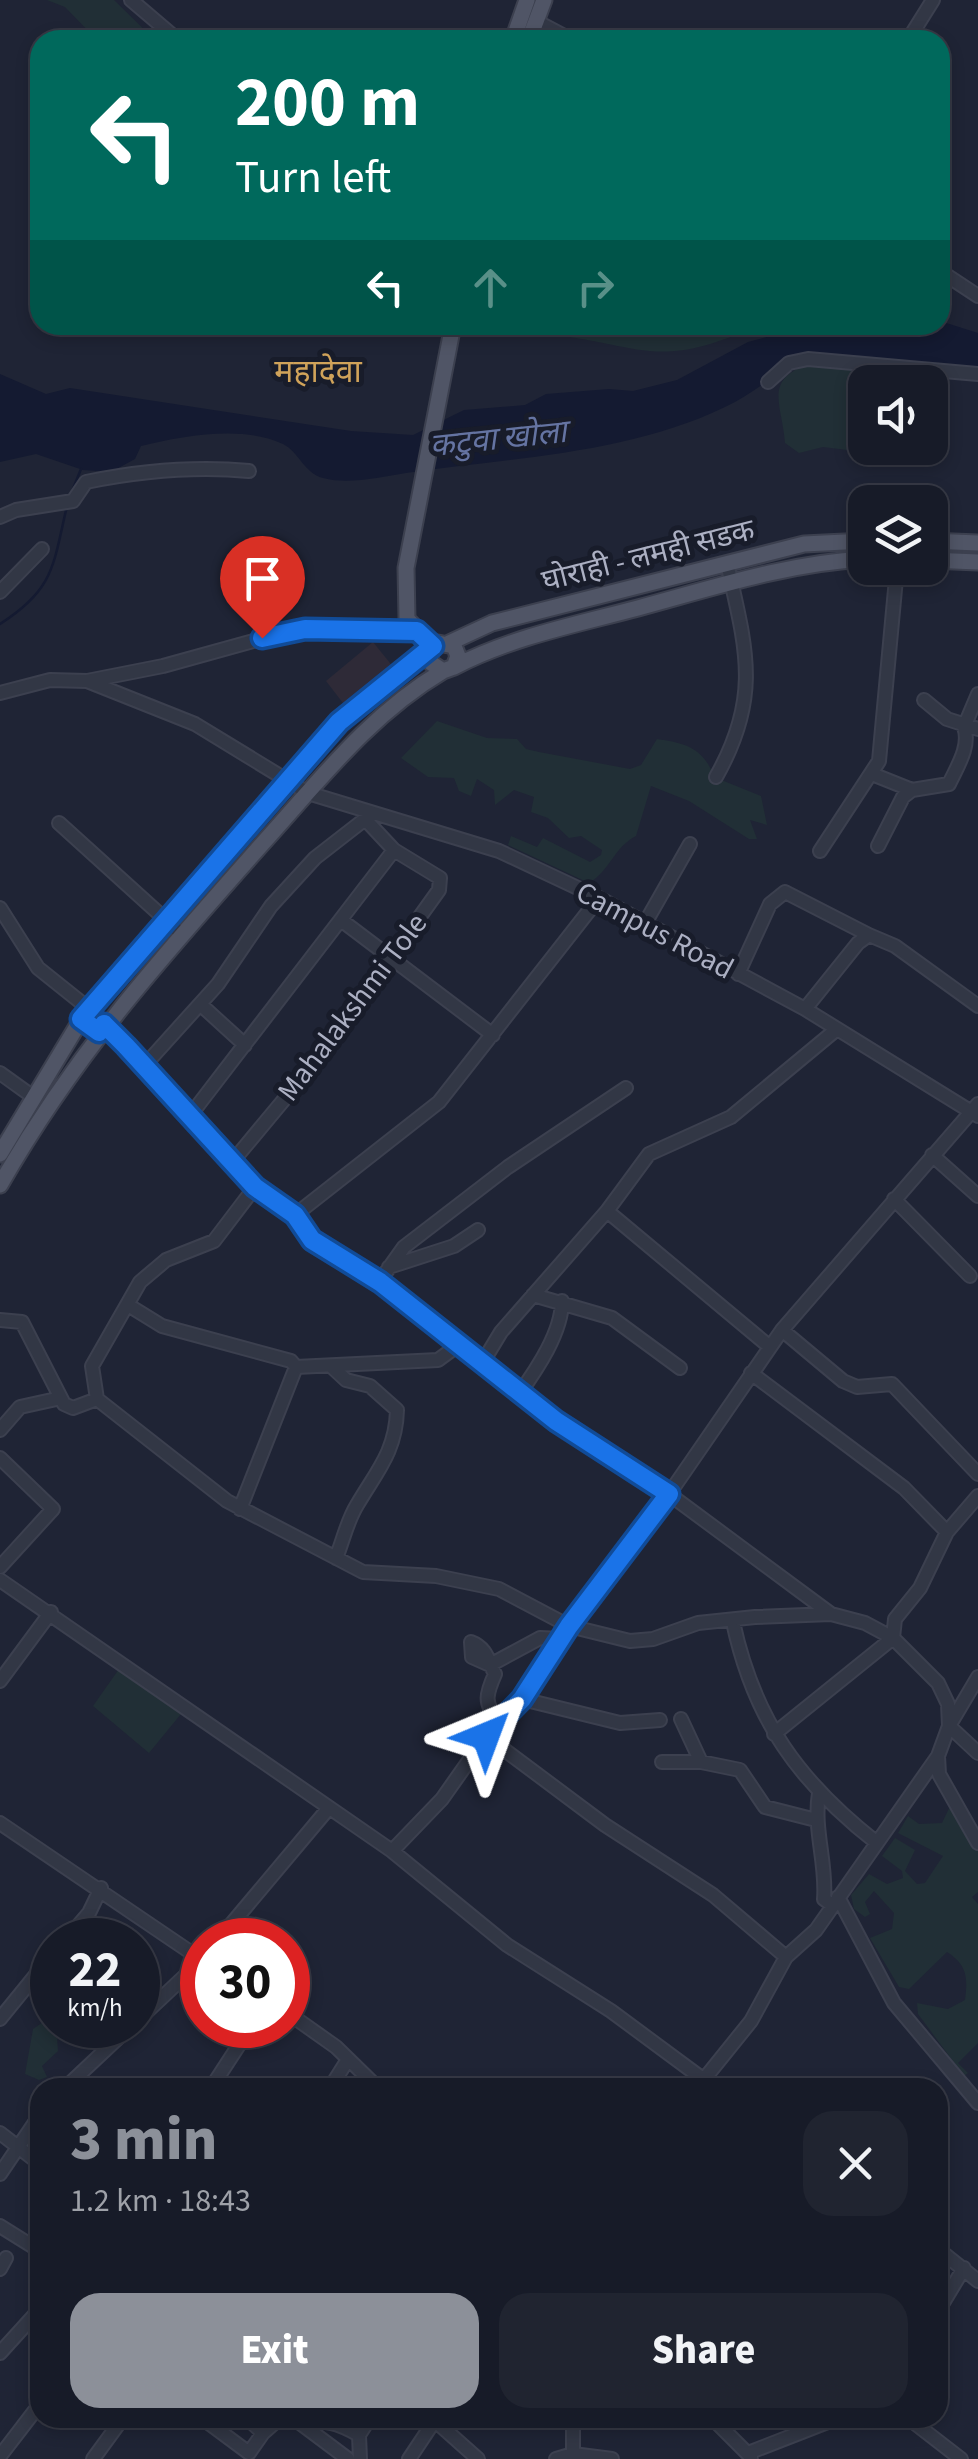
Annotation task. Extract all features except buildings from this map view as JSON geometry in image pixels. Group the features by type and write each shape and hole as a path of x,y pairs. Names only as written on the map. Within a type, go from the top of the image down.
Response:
{"main road":[{"path":"516,30 527,0"},
{"path":"533,30 544,0"},
{"path":"437,648 431,663 448,669 457,651 437,648 417,631 406,619 404,605 414,515 451,335"},
{"name":"घोराही - लमही सडक","path":"175,928 339,722 437,648 492,623 804,544 848,542"},
{"path":"948,542 978,543"},
{"name":"घोराही - लमही सडक","path":"175,928 308,792 359,733 400,696 448,669 500,644 732,583 848,560"},
{"path":"948,561 978,562"},
{"path":"0,1154 88,1010 175,928"},
{"path":"0,1185 41,1114 175,928"},
{"path":"88,1010 105,1024"}],"street":[{"path":"131,0 166,30"},
{"path":"914,30 934,0"},
{"path":"536,21 553,30"},
{"path":"950,278 978,296"},
{"path":"768,382 788,363 808,358 978,374"},
{"path":"0,517 16,510 73,500 86,482 122,475 208,467 249,471"},
{"path":"0,592 42,549"},
{"path":"716,776 746,710 747,650 727,563"},
{"path":"820,851 879,761 895,585"},
{"path":"0,693 50,680 87,681 293,630 417,631"},
{"name":"Campus Road","path":"87,681 195,724 308,792 370,815 499,852 599,898 805,1009 976,1111"},
{"path":"872,774 912,790 949,784 971,728 978,694"},
{"path":"924,700 971,728"},
{"path":"878,846 896,807 912,790"},
{"path":"144,1066 200,1004 272,906 316,858 370,815"},
{"name":"Mahalakshmi Tole","path":"233,1161 394,957 439,890 440,878 394,850 370,815"},
{"path":"60,823 175,928"},
{"path":"644,925 690,844"},
{"path":"189,1117 394,850"},
{"path":"738,974 770,904 786,892 895,946 978,1006"},
{"path":"295,1215 439,1102 493,1035 528,983 599,898"},
{"path":"1,911 38,968 88,1010"},
{"path":"342,920 493,1035"},
{"path":"805,1009 858,943 870,935"},
{"path":"200,1004 245,1045"},
{"path":"105,1024 255,1187 295,1215 312,1240 380,1282 519,1394 669,1494 831,1614"},
{"path":"481,1365 501,1332 607,1211 649,1154 731,1117 837,1029"},
{"path":"0,1073 32,1096"},
{"path":"380,1282 386,1268 404,1248 508,1167 626,1088"},
{"path":"392,1851 442,1798 499,1718 522,1699 569,1626 669,1494 782,1330 932,1155 976,1111"},
{"path":"932,1155 978,1196"},
{"path":"255,1187 214,1242 151,1270 92,1366 96,1399 190,1476 240,1510 363,1572 436,1576 499,1589 569,1626 630,1642 654,1639 698,1623 733,1622 754,1616 848,1616 893,1638 938,1683 948,1704 949,1726 978,1753"},
{"path":"894,1199 970,1276"},
{"path":"607,1211 770,1347"},
{"path":"386,1268 454,1246 478,1230"},
{"path":"533,1295 612,1318 680,1368"},
{"path":"519,1394 537,1369 562,1312 562,1301"},
{"path":"128,1305 162,1326 292,1361 296,1367"},
{"path":"0,1320 22,1322 61,1398 74,1408 96,1399"},
{"path":"782,1330 843,1381 857,1387 892,1384 978,1474"},
{"path":"296,1367 438,1360 457,1346"},
{"path":"240,1510 296,1367"},
{"path":"332,1368 346,1380 370,1386 396,1410 396,1438 383,1467 355,1508 336,1558"},
{"path":"751,1373 904,1488 947,1532"},
{"path":"0,1430 20,1407 61,1398"},
{"path":"0,1458 53,1508 0,1567"},
{"path":"774,1734 893,1638 895,1619 920,1588 947,1532 978,1496"},
{"path":"0,1580 52,1612 328,1810 392,1851 508,1945 610,2011 697,2078"},
{"path":"0,1680 52,1612"},
{"path":"733,1622 742,1659 780,1748 819,1793 877,1844"},
{"path":"499,1718 490,1711 487,1701 495,1674 490,1665 540,1638 560,1640"},
{"path":"711,2078 751,2021 786,1958 816,1930 938,1756 949,1726 978,1677"},
{"path":"522,1699 620,1723 660,1720"},
{"path":"680,1720 701,1762"},
{"path":"486,1736 605,1825 713,1895 786,1958"},
{"path":"938,1756 939,1774 978,1843"},
{"path":"662,1762 701,1762 740,1770 765,1807 816,1820"},
{"path":"819,1793 816,1820 826,1876 824,1899 835,1901 894,2003 978,2104"},
{"path":"237,1918 328,1810"},
{"path":"0,1823 180,1944"},
{"path":"84,1918 101,1888"},
{"path":"160,1999 180,1980"},
{"path":"0,2020 30,1982"},
{"path":"310,2031 367,2078"},
{"path":"76,2078 107,2048"},
{"path":"218,2078 237,2048"},
{"path":"337,2078 348,2061"},
{"path":"0,2174 30,2132"},
{"path":"0,2133 30,2156"},
{"path":"0,2226 30,2245"},
{"path":"948,2256 978,2281"},
{"path":"948,2294 964,2268"},
{"path":"0,2354 30,2320"},
{"path":"0,2456 30,2417"},
{"path":"98,2457 117,2428"},
{"path":"219,2428 250,2453 269,2428"},
{"path":"257,2428 263,2434"},
{"path":"307,2428 348,2459"},
{"path":"342,2428 359,2435"},
{"path":"360,2459 359,2435 364,2428"},
{"path":"409,2459 428,2428"},
{"path":"444,2428 478,2459"},
{"path":"573,2428 573,2454"},
{"path":"722,2428 750,2456 815,2428"},
{"path":"921,2428 961,2459"},
{"path":"556,2459 573,2454 612,2459"}],"shaded area":[{"path":"47,0 114,0 145,30 87,30 65,7"},
{"path":"555,335 735,335 694,348 669,351 647,351"},
{"path":"812,363 848,366 848,450 823,447 799,453 785,443 779,394 786,377"},
{"path":"373,642 394,668 346,707 326,681"},
{"path":"437,721 487,738 517,739 526,749 630,769 641,765 657,739 685,745 705,759 714,777 761,796 767,825 750,820 757,839 749,839 689,801 651,786 636,836 589,883 508,845 511,836 537,847 543,838 590,862 601,855 602,850 581,836 569,838 548,818 531,812 534,797 514,790 495,805 494,790 477,779 471,796 459,791 454,778 428,777 401,758"},
{"path":"119,1669 181,1714 149,1753 93,1706"},
{"path":"953,1800 978,1841 978,1892 972,1897 978,1904 978,2043 958,2063 968,2073 964,2076 918,2014 917,2003 948,2009 965,2000 962,1967 947,1952 909,1989 899,1987 870,1938 892,1929 894,1913 874,1891 865,1902 870,1914 865,1917 854,1909 851,1895 869,1874 887,1884 903,1878 902,1871 882,1856 895,1838 915,1850 905,1871 917,1884 925,1883 943,1856 898,1833 908,1816 919,1824 942,1823"},
{"path":"30,2046 58,2048 42,2066 47,2077 25,2074"}],"water":[{"name":"कटुवा खोला","path":"950,324 978,333 978,371 807,353 725,407 649,435 568,452 354,481 316,475 283,444 232,434 141,446 135,459 111,472 83,470 36,454 0,462 0,374 46,394 70,388 351,431 413,435 464,410 525,405 546,394 633,391 677,380 748,342 774,335 950,335"}],"waterway":[{"path":"73,489 81,469"},
{"path":"0,624 42,587 54,560 67,506"}],"district":[{"name":"महादेवा","path":"318,371"}],"route":[{"path":"262,638 305,629 417,631 433,646 429,654 339,722 239,842 81,1019 99,1032 104,1024 255,1187 295,1215 312,1240 380,1282 556,1421 669,1494 569,1626 522,1699 499,1718 486,1736"}]}
